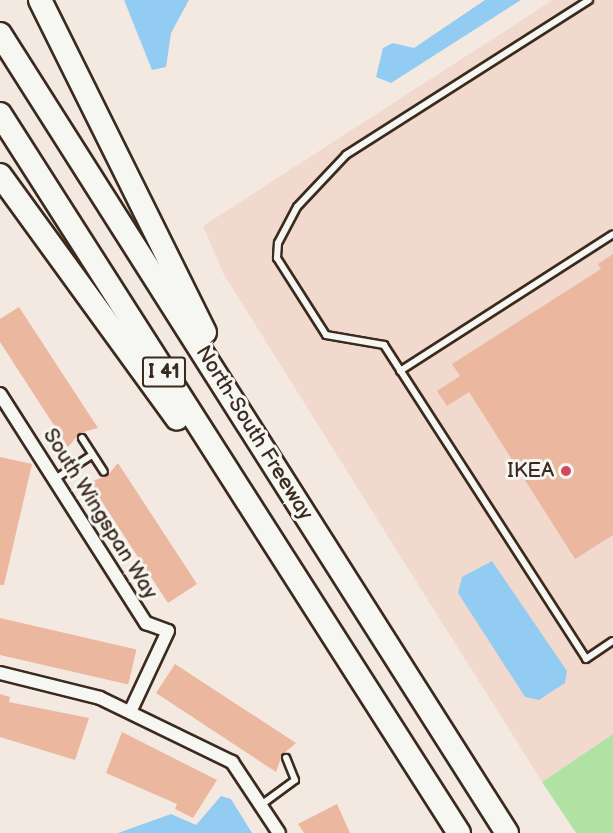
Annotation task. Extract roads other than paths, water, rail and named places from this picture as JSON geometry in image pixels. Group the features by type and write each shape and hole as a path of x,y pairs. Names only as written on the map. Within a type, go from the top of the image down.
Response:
{"highway":[{"path":"40,0 270,458"},
{"name":"North-South Freeway","path":"0,34 507,833"},
{"name":"North-South Freeway","path":"0,114 459,833"},
{"path":"0,176 328,630"}],"street":[{"name":"South Wingspan Way","path":"0,394 146,623 168,631 131,710"},
{"path":"0,673 131,710 232,762 279,833"}],"lane":[{"path":"589,0 346,155 320,178 285,226 277,258 317,326 339,340 384,345 586,659 613,641"},
{"path":"400,371 613,234"},
{"path":"82,438 104,472"},
{"path":"55,479 92,455"},
{"path":"261,805 295,780 286,758"}],"water":[{"path":"124,0 189,0 171,33 166,67 152,70"},
{"path":"485,0 521,0 391,83 376,77 383,48 393,43 414,48"},
{"path":"492,561 567,671 565,683 539,700 525,697 458,593 462,577"},
{"path":"221,796 231,799 252,833 118,833 171,814 196,825"}],"place":[{"name":"IKEA","path":"566,471"}]}
